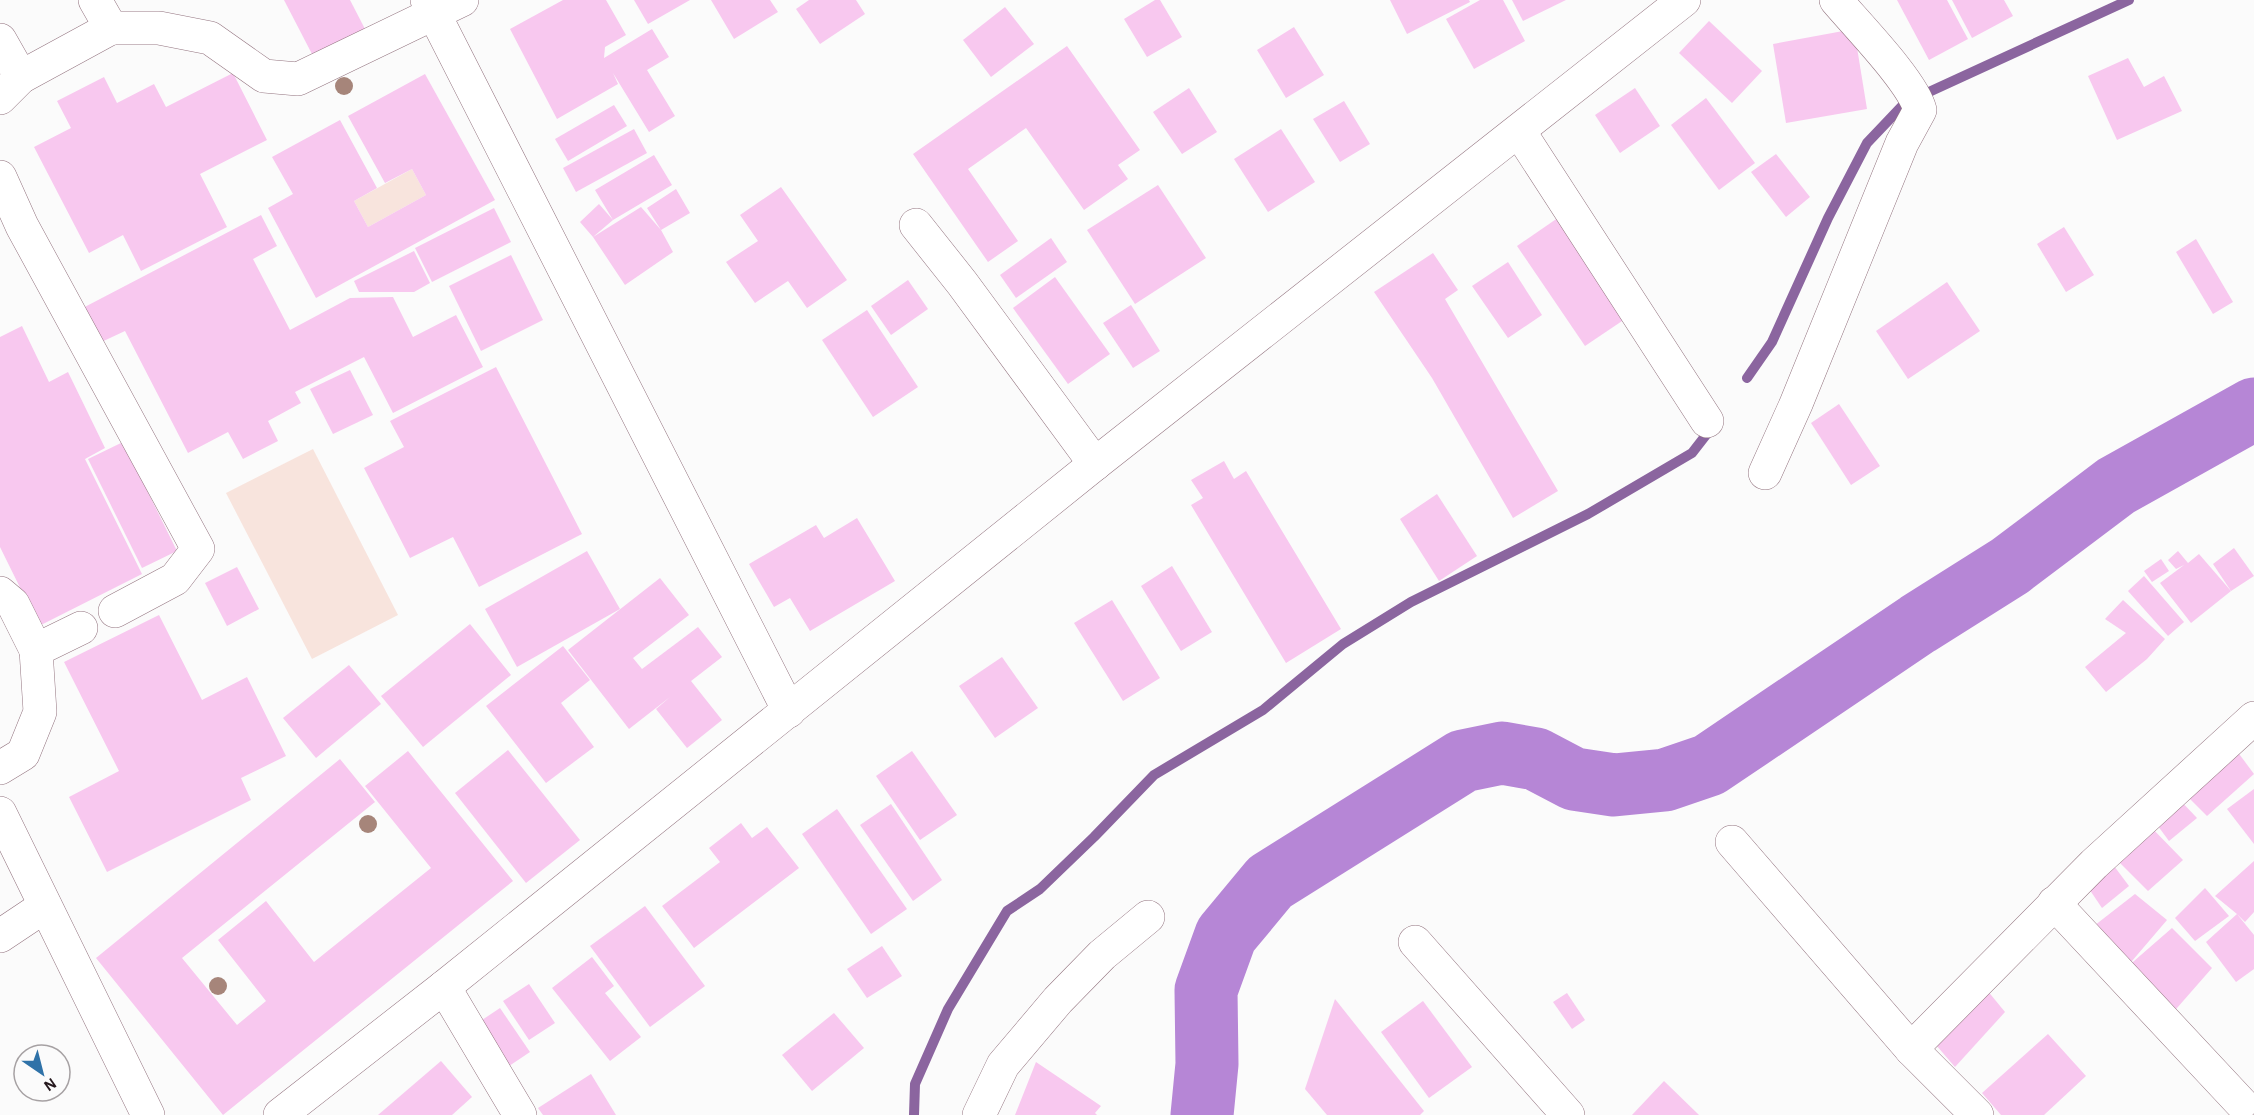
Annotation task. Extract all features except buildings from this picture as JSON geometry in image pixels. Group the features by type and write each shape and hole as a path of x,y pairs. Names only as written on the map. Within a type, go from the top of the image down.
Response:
{"street":[{"path":"280,1115 444,987 1095,464 1684,0"},
{"path":"1765,473 1796,404 1902,143 1920,110 1918,103 1900,76 1836,0"},
{"path":"0,40 10,87 103,14 210,38 264,76 298,79 441,5 789,711"},
{"path":"1519,131 1707,421"},
{"path":"0,177 11,231 198,549 175,579 115,611"},
{"path":"916,225 962,283 1095,464"},
{"path":"0,593 13,604 36,650 40,712 23,754 0,768"},
{"path":"36,650 81,628"},
{"path":"1911,1049 2094,864 2254,718"},
{"path":"0,813 148,1115"},
{"path":"1732,842 1911,1049 1977,1115"},
{"path":"2054,903 2240,1103"},
{"path":"0,936 45,906"},
{"path":"979,1115 1003,1065 1058,1000 1102,955 1148,917"},
{"path":"1415,942 1568,1115"},
{"path":"444,987 520,1115"}],"shaded area":[{"path":"412,169 426,195 368,227 354,201"},
{"path":"313,449 398,615 312,659 226,493"}],"waterway":[{"path":"1747,378 1772,342 1828,218 1867,143 1905,103 2129,0"},
{"path":"1202,1115 1207,1064 1206,990 1226,935 1270,882 1463,761 1502,753 1536,759 1574,779 1614,785 1665,780 1709,765 1918,624 2010,566 2116,486 2254,409"},
{"path":"914,1115 915,1084 948,1009 1007,911 1040,889 1154,775 1263,710 1343,644 1411,602 1588,514 1692,453 1713,426"}]}
